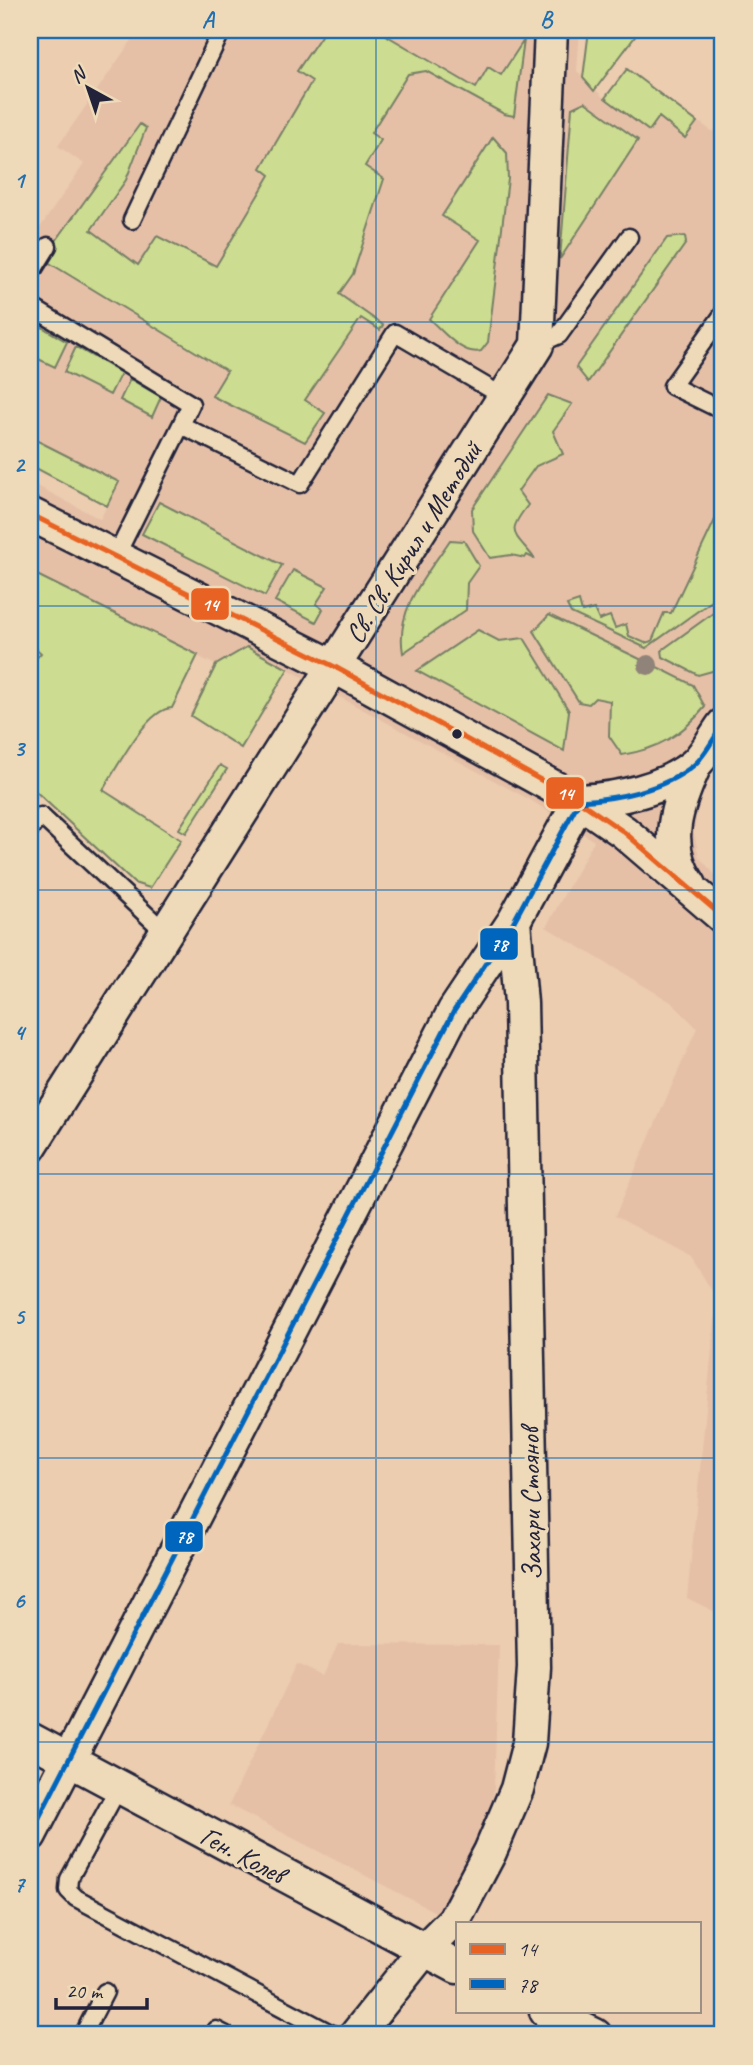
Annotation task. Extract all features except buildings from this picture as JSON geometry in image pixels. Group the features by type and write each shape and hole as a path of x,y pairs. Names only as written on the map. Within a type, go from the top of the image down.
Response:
{"street":[{"name":"Св. Св. Кирил и Методий","path":"30,1147 537,345 551,30"},
{"path":"30,514 335,667 579,802 624,832 723,917"},
{"path":"699,897 682,874 674,849 673,824 695,765 723,725"},
{"path":"579,802 607,799 643,789 695,765"},
{"path":"30,1835 284,1336 454,1011 514,921 579,802"},
{"name":"Захари Стоянов","path":"356,2035 424,1950 454,1920 490,1852 517,1789 529,1743 534,1667 521,1003 514,921"},
{"name":"Ген. Колев","path":"30,1739 456,1966"},
{"path":"548,2012 595,2035"}],"lane":[{"path":"132,220 222,30"},
{"path":"537,345 559,335 629,237"},
{"path":"30,275 48,246"},
{"path":"30,306 191,404 115,558"},
{"path":"723,314 672,386 723,411"},
{"path":"181,425 300,484 395,333 504,397"},
{"path":"30,829 41,816 167,934"},
{"path":"119,1787 69,1879 68,1890 76,1898 334,2035"},
{"path":"83,2035 105,1992"},
{"path":"212,2035 216,2030 226,2035"}],"shaded area":[{"path":"139,30 580,30 577,71 604,98 627,69 713,132 723,117 723,751 699,799 694,833 699,857 723,883 699,916 723,937 723,1616 687,1598 717,1299 691,1257 615,1216 697,1028 671,1002 546,927 594,841 532,801 247,647 216,665 197,656 172,708 160,710 149,720 103,790 181,840 150,888 134,883 40,796 30,807 30,482 100,519 107,506 30,465 30,242 84,164 58,146"},
{"path":"338,1644 499,1645 494,1791 488,1818 476,1847 441,1915 229,1805 297,1664 323,1676"}],"green space":[{"path":"325,30 377,30 476,88 488,67 501,75 524,40 514,116 504,114 426,71 408,74 371,133 381,140 365,166 384,179 353,274 339,294 383,325 380,330 361,318 305,400 325,413 305,442 212,396 227,371 43,259 140,124 146,128 126,180 91,230 138,265 157,236 216,266 270,175 261,168 312,81 297,71"},
{"path":"589,30 640,30 594,91 583,78"},
{"path":"627,69 697,122 685,138 659,117 649,131 605,98"},
{"path":"585,102 638,140 560,259 572,108"},
{"path":"493,137 507,153 508,179 488,342 481,351 474,352 453,341 429,319 480,240 442,216"},
{"path":"685,236 686,243 588,382 576,367 667,238"},
{"path":"30,320 67,342 55,367 30,355"},
{"path":"76,347 121,373 110,395 64,372"},
{"path":"130,379 161,397 152,417 120,400"},
{"path":"548,395 572,404 553,431 563,454 536,466 518,491 528,505 516,522 515,533 535,559 527,555 525,558 511,555 490,558 473,531 472,509"},
{"path":"30,437 119,482 107,506 30,465"},
{"path":"159,502 282,565 265,596 142,534"},
{"path":"723,503 723,593 646,648 571,613 567,605 579,601 582,612 594,609 599,620 610,616 615,628 626,624 629,636 645,643 652,641 664,613 671,613"},
{"path":"450,540 464,541 479,566 467,583 466,610 403,653 402,637 408,607 423,579"},
{"path":"293,570 327,587 316,604 323,609 316,622 275,601"},
{"path":"31,572 198,655 172,708 162,711 143,728 103,790 181,840 150,888 134,883 30,786 30,665 41,653 30,643"},
{"path":"723,606 723,668 698,675 663,657 662,650"},
{"path":"549,615 644,661 647,659 655,666 693,685 705,707 678,733 658,745 622,755 609,736 610,701 595,698 589,704 579,702 534,631"},
{"path":"478,630 499,641 524,638 569,711 564,751 417,671"},
{"path":"247,647 288,669 241,748 191,716 216,665"},
{"path":"220,765 227,769 186,833 179,829"}],"transit line":[{"name":"14","path":"30,514 335,667 579,801 624,832 723,917"},
{"name":"78","path":"30,1835 454,1011 514,921 579,801 639,792 669,781 698,761 723,725"}]}
